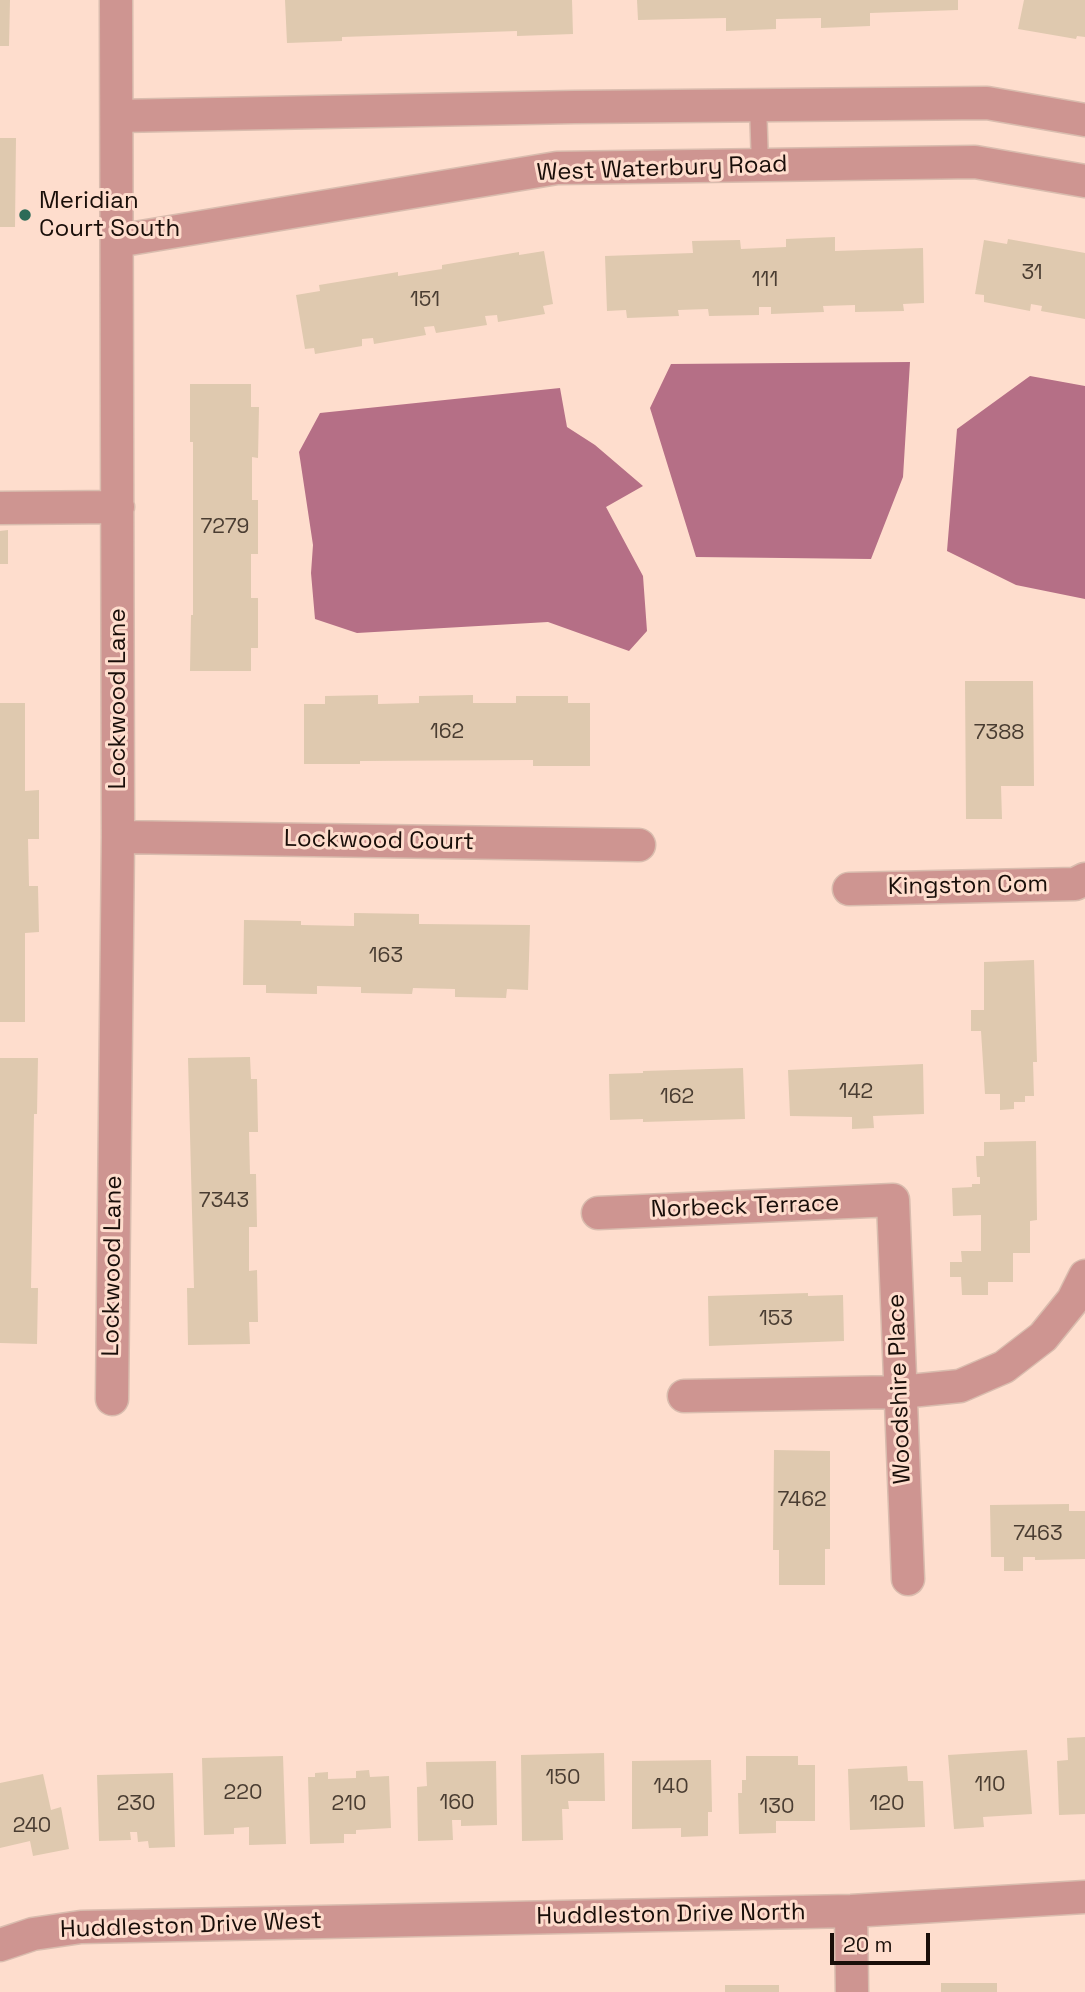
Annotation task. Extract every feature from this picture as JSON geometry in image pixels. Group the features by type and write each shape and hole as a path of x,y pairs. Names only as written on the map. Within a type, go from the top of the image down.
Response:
{"street":[{"name":"Lockwood Lane","path":"112,1399 118,838 116,0"},
{"path":"117,116 987,103 1085,120"},
{"name":"West Waterbury Road","path":"117,241 557,168 975,162 1085,181"},
{"path":"0,508 118,507"},
{"name":"Lockwood Court","path":"118,838 639,845"},
{"name":"Kingston Com","path":"849,889 1075,884 1085,879"},
{"name":"Norbeck Terrace","path":"598,1213 893,1200"},
{"name":"Woodshire Place","path":"893,1200 908,1579"},
{"path":"684,1396 900,1392 960,1386 1004,1367 1042,1337 1064,1312 1084,1282"},
{"name":"Huddleston Drive North","path":"383,1920 851,1912 1085,1897"},
{"path":"851,1912 852,1992"},
{"name":"Huddleston Drive West","path":"0,1945 33,1934 81,1927 383,1920"}],"lane":[{"path":"758,105 760,165"}],"shaded area":[{"path":"910,362 903,477 871,559 696,557 650,408 671,364"},
{"path":"1030,376 1085,386 1085,599 1016,585 947,551 957,429"},
{"path":"560,388 567,427 595,445 643,486 606,507 643,576 647,631 629,651 548,622 357,633 315,619 311,573 313,545 299,452 320,413"}],"building":[{"path":"0,0 10,0 9,46 0,46"},
{"path":"285,0 572,0 573,34 517,36 517,31 342,37 342,41 287,43"},
{"path":"637,0 958,0 958,10 870,13 870,26 821,28 821,18 776,19 776,29 726,31 726,18 638,20"},
{"path":"1024,0 1085,0 1085,37 1077,36 1076,39 1018,29"},
{"path":"0,138 16,138 15,227 0,227"},
{"path":"835,237 835,251 923,248 924,303 903,304 904,311 855,312 855,305 823,306 824,312 771,314 771,307 759,307 759,315 709,316 708,309 678,310 679,316 627,318 626,310 607,311 605,256 693,253 692,241 740,240 741,249 786,247 786,239"},
{"path":"1008,239 1085,253 1085,319 1041,311 1042,306 1031,304 1030,311 984,302 984,295 975,294 984,240 1007,244"},
{"path":"544,251 553,304 543,306 545,314 498,322 497,315 485,316 487,325 436,333 434,326 424,327 426,335 374,344 373,338 362,339 362,346 315,354 314,348 305,349 296,295 320,291 319,285 398,272 398,276 442,269 442,265 519,252 519,255"},
{"path":"190,384 251,384 251,407 259,407 258,458 252,457 252,500 258,500 258,554 251,554 251,598 258,598 258,648 251,648 251,671 190,671 193,615 193,442 190,442"},
{"path":"8,530 8,564 0,564 0,531"},
{"path":"965,681 1033,681 1034,786 1001,786 1002,819 966,819"},
{"path":"378,695 378,704 419,703 419,696 473,695 473,703 516,703 516,696 568,696 568,703 590,703 590,766 533,766 533,760 304,764 304,704 325,704 325,696"},
{"path":"0,703 25,703 25,791 39,790 39,839 28,839 29,886 38,886 39,932 25,933 25,1022 0,1022"},
{"path":"354,913 419,914 419,924 530,925 528,990 507,989 506,998 455,997 455,989 413,988 412,994 361,993 361,987 317,986 317,994 266,993 266,985 243,985 244,920 301,921 301,925 354,926"},
{"path":"1034,960 1037,1062 1033,1062 1034,1096 1025,1096 1025,1102 1014,1102 1014,1109 1000,1110 1000,1094 985,1094 981,1031 971,1031 971,1010 984,1010 984,962"},
{"path":"250,1057 251,1079 257,1079 258,1132 249,1132 250,1174 256,1174 257,1227 249,1227 249,1271 257,1270 258,1322 249,1322 250,1344 188,1345 187,1288 194,1288 188,1058"},
{"path":"0,1058 38,1058 37,1114 34,1114 31,1288 38,1288 37,1344 0,1343"},
{"path":"923,1064 924,1114 873,1116 874,1128 852,1129 852,1117 790,1116 788,1070"},
{"path":"743,1068 745,1119 643,1122 643,1119 610,1120 609,1074"},
{"path":"1036,1141 1037,1220 1030,1221 1030,1253 1013,1253 1013,1282 988,1282 988,1295 962,1295 961,1277 950,1277 950,1262 962,1262 961,1251 981,1251 981,1215 953,1216 952,1188 980,1184 976,1156 984,1156 984,1142"},
{"path":"808,1293 808,1296 843,1295 844,1341 709,1346 708,1296"},
{"path":"774,1450 830,1451 830,1549 825,1549 825,1585 779,1585 779,1550 773,1550"},
{"path":"1069,1504 1069,1511 1085,1511 1085,1559 1035,1560 1035,1557 1023,1557 1023,1571 1004,1571 1004,1557 991,1557 990,1505"},
{"path":"1085,1737 1085,1814 1059,1815 1057,1761 1068,1760 1067,1738"},
{"path":"1027,1750 1032,1814 983,1817 984,1827 954,1829 948,1755"},
{"path":"604,1753 605,1801 568,1801 569,1809 562,1809 563,1840 522,1841 521,1755"},
{"path":"283,1756 286,1844 249,1845 249,1827 234,1828 234,1834 204,1835 202,1758"},
{"path":"746,1756 798,1756 798,1765 815,1765 815,1821 776,1821 776,1833 739,1834 738,1793 742,1793 742,1780 746,1780"},
{"path":"711,1760 712,1812 708,1812 708,1836 681,1837 681,1828 632,1829 632,1761"},
{"path":"496,1761 497,1825 461,1826 461,1820 452,1820 453,1840 418,1841 417,1787 427,1786 426,1762"},
{"path":"907,1766 908,1781 923,1781 925,1827 850,1830 848,1769"},
{"path":"369,1770 370,1777 389,1776 391,1828 356,1830 356,1834 344,1834 344,1843 310,1844 308,1777 315,1777 315,1773 328,1772 328,1779 356,1778 356,1771"},
{"path":"173,1773 175,1847 149,1848 148,1841 138,1842 137,1832 130,1832 131,1840 99,1841 97,1775"},
{"path":"43,1774 51,1810 61,1807 69,1849 33,1856 30,1841 0,1848 0,1783"},
{"path":"941,1983 997,1983 997,1992 941,1992"},
{"path":"725,1985 779,1985 779,1992 725,1992"}],"place":[{"name":"Meridian Court South","path":"25,215"}]}
